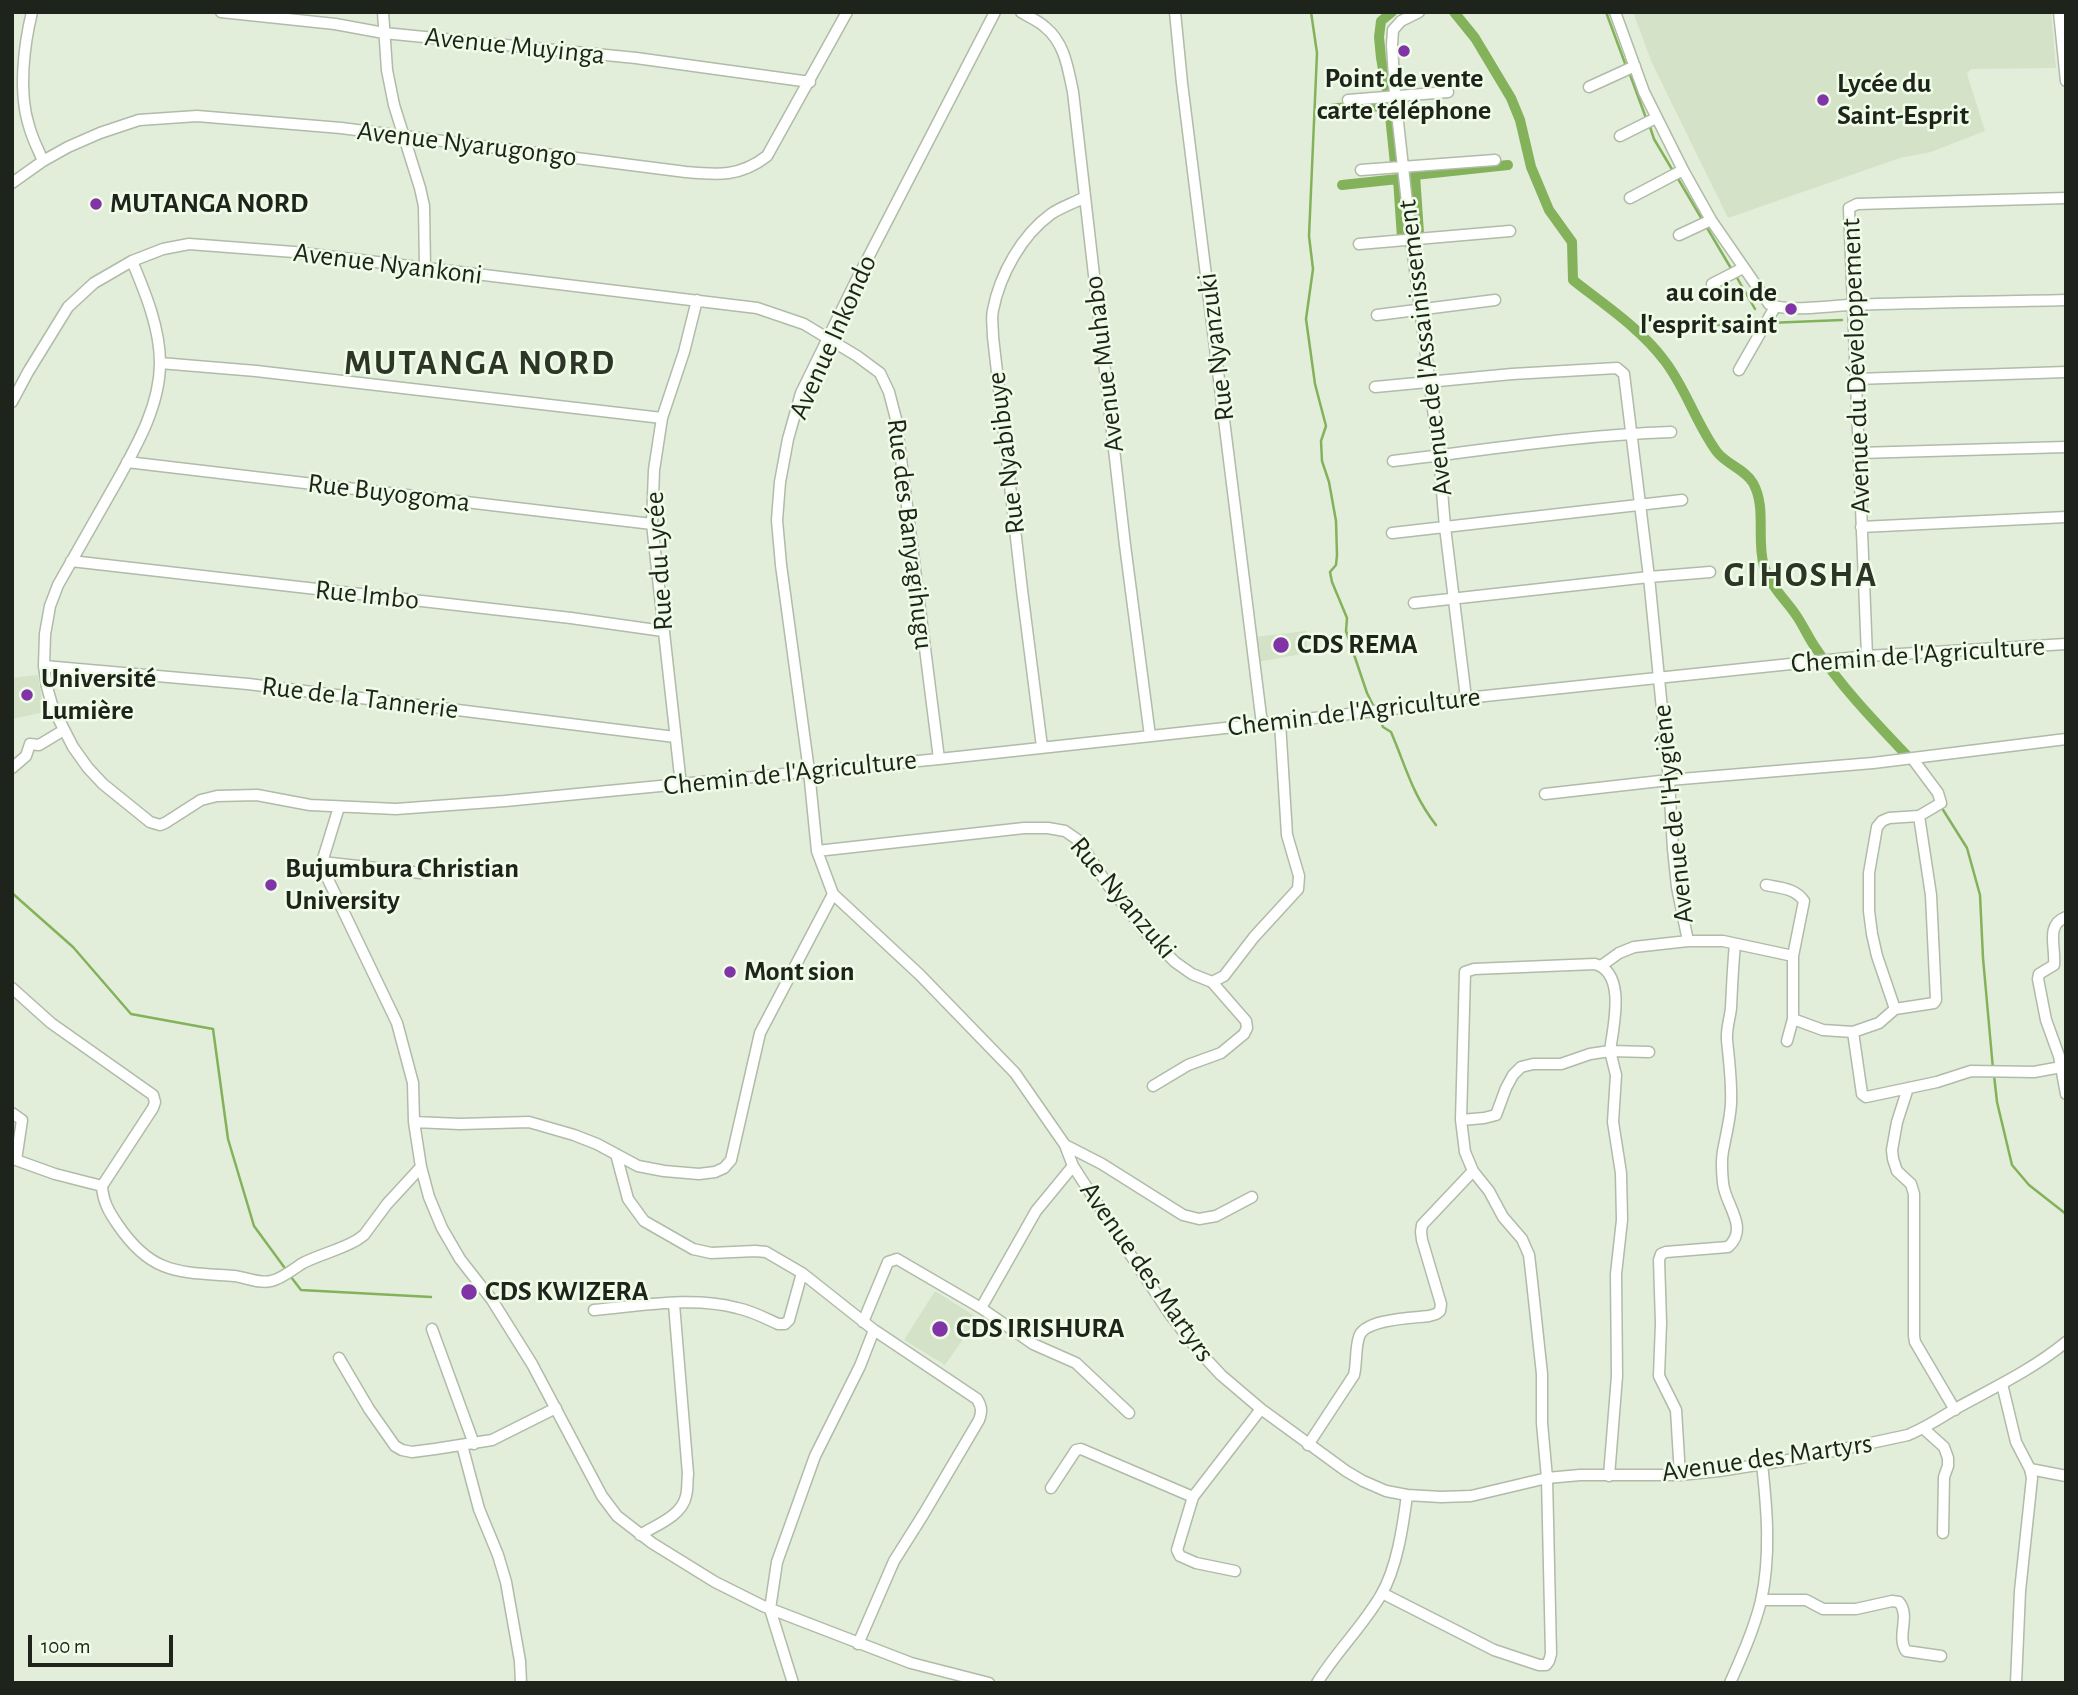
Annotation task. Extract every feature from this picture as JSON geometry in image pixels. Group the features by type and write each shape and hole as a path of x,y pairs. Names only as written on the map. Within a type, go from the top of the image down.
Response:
{"street":[{"path":"32,12 26,37 23,86 28,123 43,161"},
{"name":"Avenue Muyinga","path":"221,12 280,15 384,33 636,58 810,82"},
{"path":"383,12 387,70 394,105 421,188 424,206 425,268"},
{"name":"Avenue Nyarugongo","path":"12,183 43,161 100,133 139,120 197,116 329,127 686,172 739,173 767,156 847,12"},
{"name":"Avenue Inkondo","path":"809,771 777,520 780,482 788,439 801,393 995,12"},
{"name":"Avenue Muhabo","path":"1021,12 1045,26 1059,43 1068,64 1150,736"},
{"name":"Rue Nyanzuki","path":"1175,12 1262,724"},
{"name":"Avenue de l'Assainissement","path":"1419,12 1401,21 1393,30 1395,95 1466,698"},
{"path":"1615,12 1656,118 1683,170 1742,268 1763,298 1775,307 2066,300"},
{"path":"2059,12 2066,81"},
{"path":"1589,87 1635,66"},
{"path":"1348,100 1448,92"},
{"path":"1620,136 1656,118"},
{"path":"1361,170 1495,160"},
{"path":"1630,198 1683,170"},
{"name":"Rue Nyabibuye","path":"1042,747 993,337 993,311 1000,285 1030,234 1052,213 1085,197"},
{"name":"Avenue du Développement","path":"1867,656 1849,208 1853,205 2066,198"},
{"path":"1679,235 1711,220"},
{"path":"1359,244 1510,232"},
{"name":"Avenue Nyankoni","path":"12,402 68,307 94,283 132,261 163,249 189,244 294,252 757,308 804,324 829,338"},
{"name":"Chemin de l'Agriculture","path":"132,261 151,312 157,337 160,363 153,404 127,462 71,561 50,606 45,634 44,666 53,708 88,768 131,809 155,824 165,823 201,800 217,796 257,795 310,805 397,810 939,759 1346,715 1466,698 1867,656 2066,644"},
{"path":"1712,284 1742,268"},
{"name":"Rue du Lycée","path":"681,785 652,524 654,470 662,418 684,352 697,300"},
{"path":"1377,314 1495,300"},
{"path":"1740,370 1775,307"},
{"name":"Rue des Banyagihugu","path":"829,338 880,373 894,410 939,759"},
{"path":"160,363 256,371 662,418"},
{"name":"Avenue de l'Hygiène","path":"1375,387 1512,374 1617,368 1624,374 1670,780 1677,887 1688,941 1723,941 1735,944 1727,1038 1731,1102 1729,1129 1722,1154 1723,1186 1737,1220 1737,1233 1734,1242 1728,1247 1666,1252 1661,1254 1659,1260 1659,1376 1676,1410 1681,1475"},
{"path":"1856,379 2066,372"},
{"path":"1392,461 1533,443 1631,433 1671,432"},
{"path":"1859,453 2066,447"},
{"name":"Rue Buyogoma","path":"127,462 652,524"},
{"path":"1392,533 1682,500"},
{"path":"1861,527 2066,517"},
{"name":"Rue Imbo","path":"71,561 571,618 663,631"},
{"path":"1414,603 1710,572"},
{"name":"Rue de la Tannerie","path":"44,666 248,684 675,737"},
{"path":"1153,1086 1188,1065 1221,1053 1244,1034 1246,1021 1212,982 1224,976 1254,937 1298,889 1299,876 1287,835 1280,722"},
{"path":"12,768 26,755 30,744 39,745 64,730"},
{"path":"1545,794 1912,758 2066,739"},
{"path":"1895,1009 1872,934 1869,873 1877,827 1889,818 1919,816 1941,803 1941,798 1912,758"},
{"name":"Avenue des Martyrs","path":"809,771 817,850 833,894 920,975 1015,1073 1065,1145 1073,1166 1162,1303 1195,1348 1221,1376 1261,1409 1308,1445 1363,1481 1386,1491 1407,1495 1471,1496 1547,1478 1580,1475 1681,1475 1762,1464 1908,1435 1924,1429 2041,1361 2066,1342"},
{"path":"339,807 322,862 397,1023 413,1083 414,1122 429,1197 442,1228 460,1259 492,1300 532,1364 602,1496 617,1516 640,1535 715,1582 770,1609 911,1662 989,1683"},
{"path":"1793,1018 1823,1030 1853,1032 1879,1023 1895,1009 1931,1004 1936,1000 1931,895 1919,816"},
{"name":"Rue Nyanzuki","path":"817,850 1024,828 1065,831 1079,840 1110,888 1148,935 1175,962 1192,974 1212,982"},
{"path":"322,862 421,873"},
{"path":"1766,885 1793,891 1804,901 1793,956 1793,1018 1787,1041"},
{"path":"414,1122 530,1122 574,1135 638,1166 699,1174 724,1168 731,1160 760,1033 833,894"},
{"path":"2066,917 2057,920 2053,927 2054,965 2039,974 2038,979 2046,1020 2062,1059 2066,1094"},
{"path":"1601,966 1619,953 1634,947 1688,941"},
{"path":"1735,944 1793,956"},
{"path":"1382,1593 1494,1650 1530,1663 1546,1665 1549,1661 1547,1478 1542,1423 1541,1358 1529,1255 1522,1239 1503,1217 1489,1191 1473,1171 1465,1152 1461,1120 1465,972 1474,969 1595,964 1608,972 1614,982 1616,994 1611,1051 1616,1075 1613,1122 1621,1173 1622,1220 1616,1274 1617,1376 1609,1476"},
{"path":"12,988 51,1023 153,1095 153,1108 102,1186 107,1209 149,1260 198,1275 237,1276 272,1281 364,1235 387,1204 421,1167"},
{"path":"1853,1032 1862,1094 1866,1097 1944,1080 1970,1070 2034,1072 2062,1059"},
{"path":"1461,1120 1496,1115 1506,1088 1521,1067 1561,1064 1590,1054 1611,1051 1649,1052"},
{"path":"1908,1088 1897,1122 1892,1150 1894,1166 1911,1184 1914,1195 1914,1336 1955,1410"},
{"path":"12,1113 22,1121 16,1160 55,1174 102,1186"},
{"path":"1065,1145 1102,1164 1183,1215 1199,1219 1216,1216 1252,1197"},
{"path":"617,1154 628,1199 644,1221 693,1249 711,1253 766,1252 802,1273 874,1331 977,1399 981,1405 982,1412 894,1560 858,1644"},
{"path":"981,1308 1036,1212 1073,1166"},
{"path":"1308,1445 1354,1375 1358,1338 1362,1330 1371,1324 1429,1316 1440,1311 1441,1304 1422,1240 1422,1225 1473,1171"},
{"path":"863,1322 888,1262 897,1259 981,1308 1033,1344 1076,1363 1129,1413"},
{"path":"594,1310 699,1303 730,1306 778,1324 785,1324 789,1320 802,1273"},
{"path":"640,1535 676,1513 686,1497 688,1474 674,1304"},
{"path":"432,1329 468,1444 479,1509 506,1582 520,1661 521,1683"},
{"path":"793,1683 770,1609 777,1562 815,1456 860,1366 874,1331"},
{"path":"339,1358 369,1409 395,1446 402,1450 412,1452 492,1440 556,1408"},
{"path":"2002,1384 2016,1442 2032,1478 2020,1591 2015,1683"},
{"path":"1234,1571 1196,1563 1180,1556 1178,1543 1193,1497 1261,1409"},
{"path":"1924,1429 1944,1447 1948,1458 1943,1483 1943,1533"},
{"path":"1051,1488 1076,1450 1081,1449 1193,1497"},
{"path":"1730,1683 1746,1648 1761,1600 1768,1529 1762,1464"},
{"path":"2030,1469 2066,1476"},
{"path":"1317,1683 1382,1593 1401,1535 1407,1495"},
{"path":"1761,1600 1806,1600 1823,1609 1856,1609 1899,1602 1905,1612 1902,1642 1906,1651 1941,1656"}],"shaded area":[{"name":"Lycée du Saint-Esprit","path":"1633,12 2051,12 2056,68 1971,69 1967,74 1985,131 1931,152 1900,158 1728,218 1652,63"},
{"name":"CDS REMA","path":"1306,631 1307,653 1258,662 1254,637"},
{"name":"Université Lumière","path":"38,675 44,712 12,719 12,678"},
{"name":"CDS IRISHURA","path":"935,1291 978,1318 945,1365 904,1340"}],"waterway":[{"path":"1311,12 1317,53 1309,236 1313,269 1306,319 1315,384 1326,426 1321,441 1322,461 1336,521 1336,565 1330,572 1347,618 1346,631 1375,709"},
{"path":"1387,92 1379,37 1381,21 1392,12"},
{"path":"1454,12 1475,38 1511,98 1520,120 1531,167 1549,210 1572,242 1573,280 1621,317 1654,348 1672,371 1717,452 1750,478 1760,503 1762,556 1770,580 1838,678 1862,708 1915,764"},
{"path":"1606,12 1626,66"},
{"path":"1629,72 1646,118"},
{"path":"1334,108 1389,106 1395,164"},
{"path":"1649,124 1654,139 1673,171"},
{"path":"1419,233 1415,175 1508,165"},
{"path":"1677,177 1732,270"},
{"path":"1342,185 1398,179 1402,238"},
{"path":"1736,276 1755,309"},
{"path":"1768,323 1842,320"},
{"path":"1718,325 1762,323"},
{"path":"1378,715 1383,727 1391,732 1415,791 1436,825"},
{"path":"1940,805 1967,848 1980,895 1993,1069"},
{"path":"12,893 73,947 131,1014 213,1029 228,1139 254,1226 287,1271"},
{"path":"1994,1075 1997,1102 2012,1165 2029,1185 2066,1214"},
{"path":"291,1277 301,1290 431,1297"}],"place":[{"name":"Point de vente carte téléphone","path":"1404,51"},
{"name":"Lycée du Saint-Esprit","path":"1823,100"},
{"name":"MUTANGA NORD","path":"96,204"},
{"name":"au coin de l'esprit saint","path":"1791,309"},
{"name":"CDS REMA","path":"1281,645"},
{"name":"Université Lumière","path":"27,695"},
{"name":"Bujumbura Christian University","path":"271,885"},
{"name":"Mont sion","path":"730,972"},
{"name":"CDS KWIZERA","path":"469,1292"},
{"name":"CDS IRISHURA","path":"940,1329"}],"district":[{"name":"MUTANGA NORD","path":"480,363"},
{"name":"GIHOSHA","path":"1801,575"}]}
